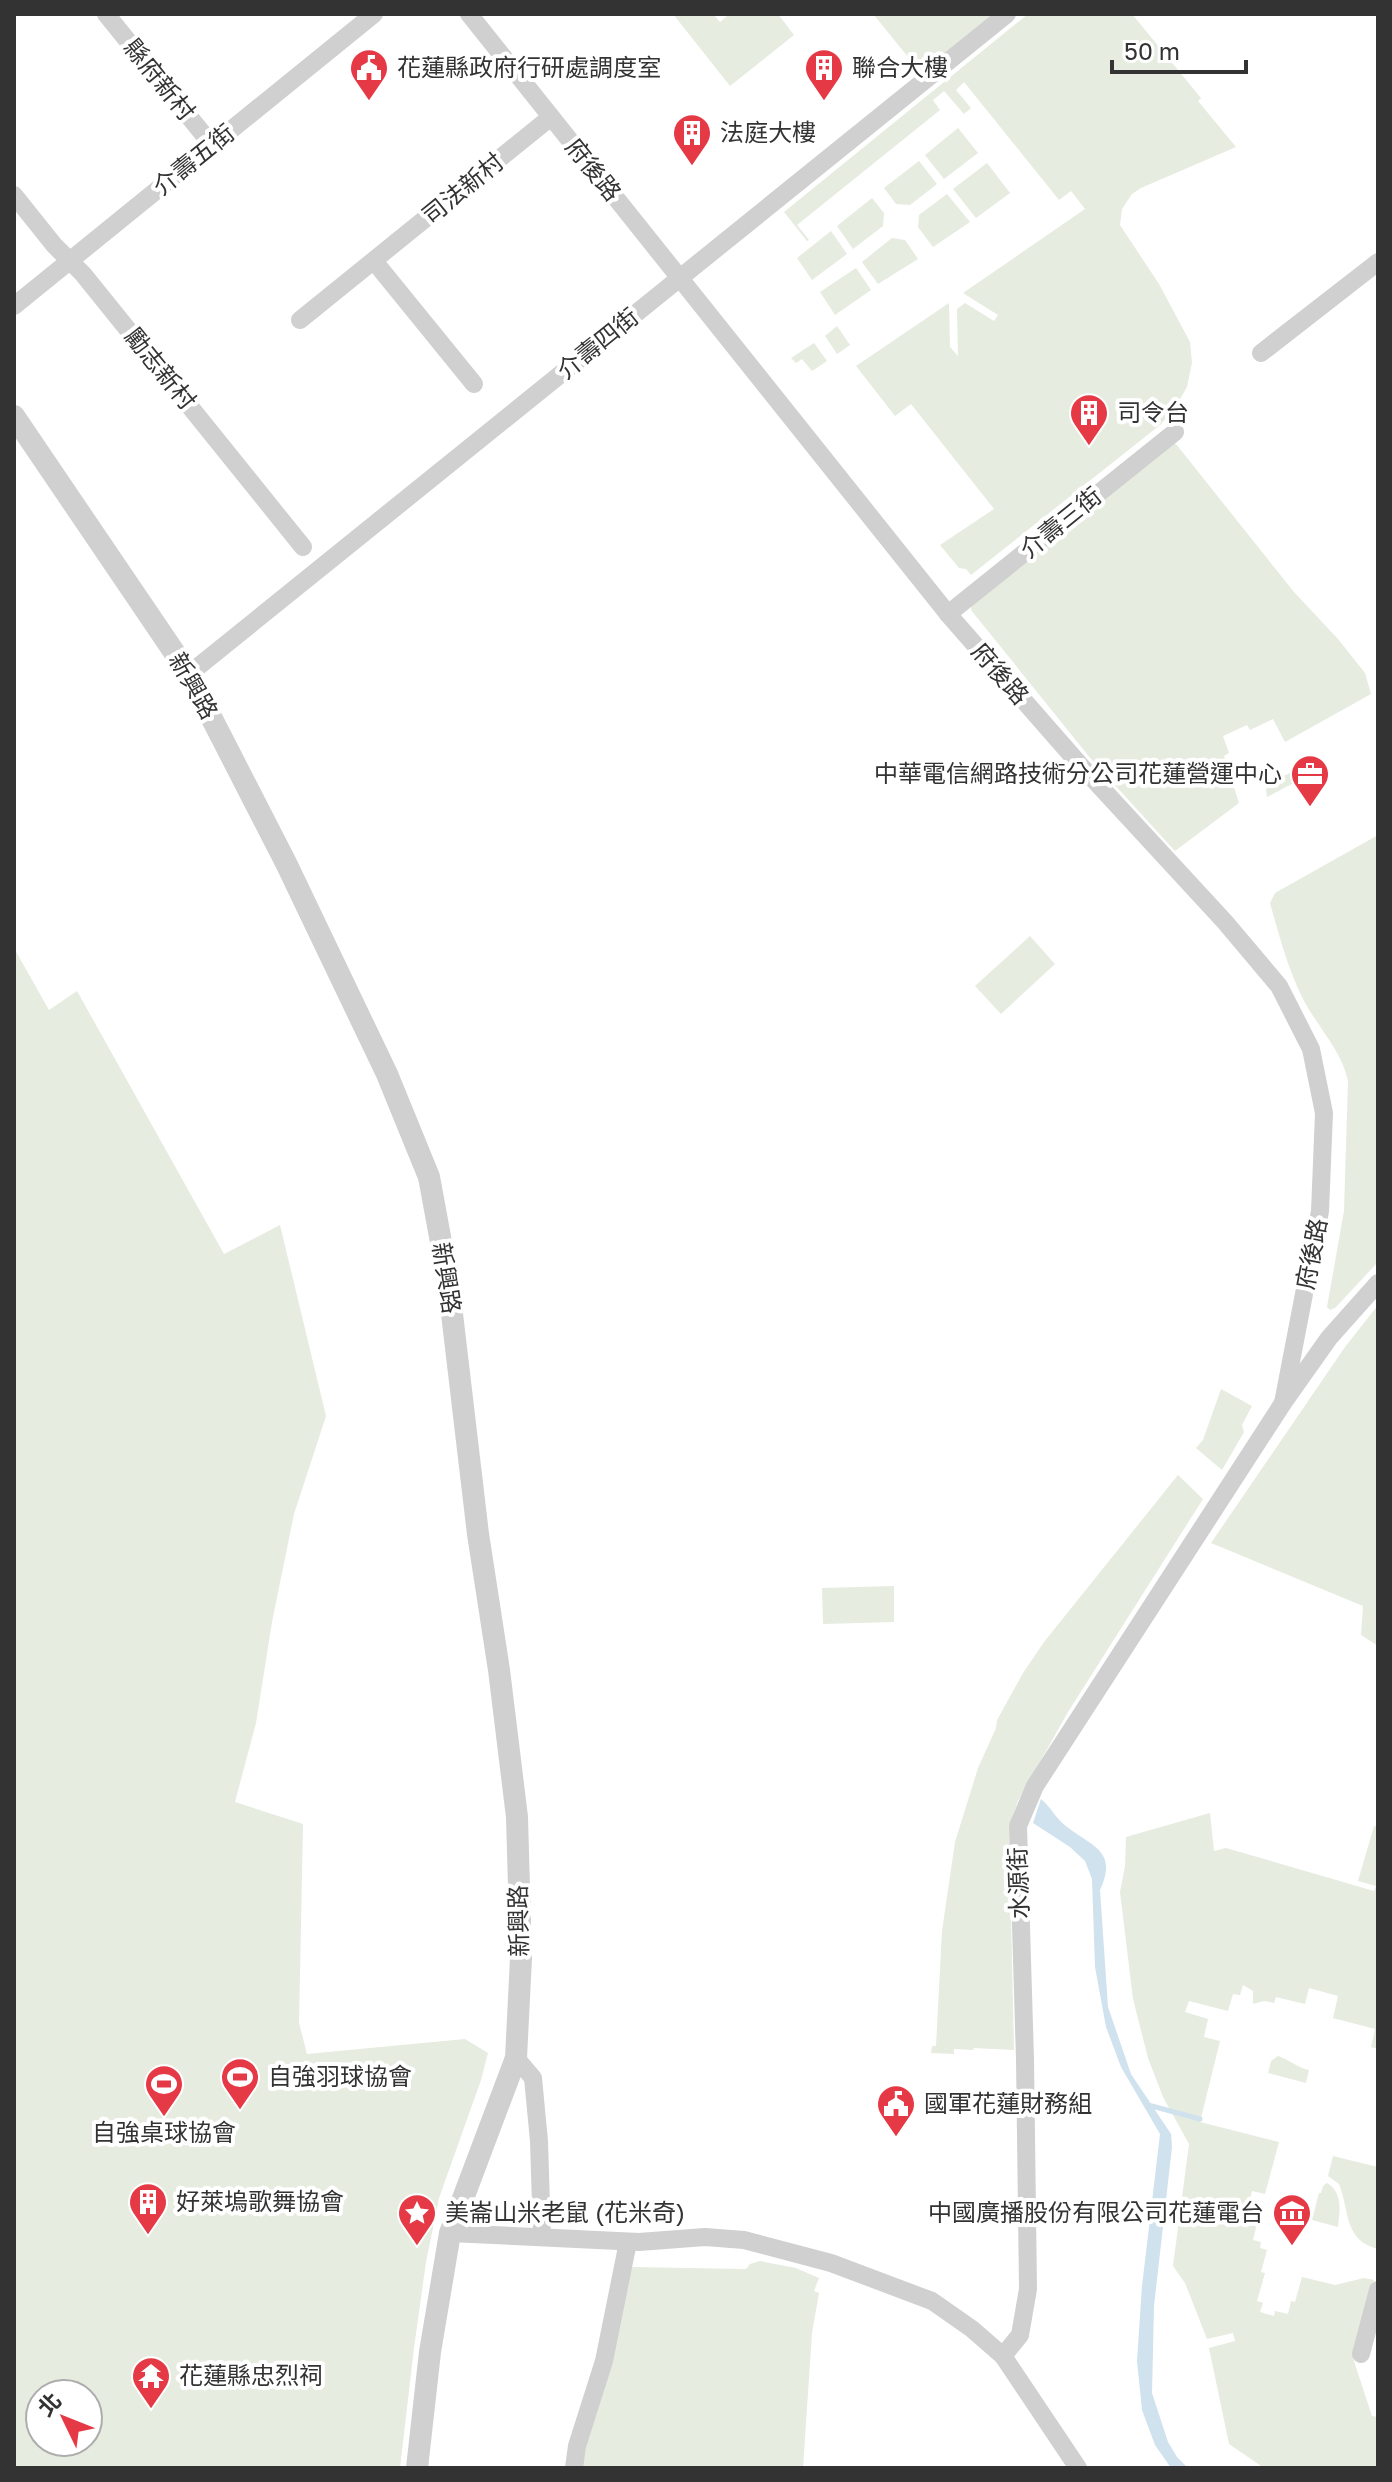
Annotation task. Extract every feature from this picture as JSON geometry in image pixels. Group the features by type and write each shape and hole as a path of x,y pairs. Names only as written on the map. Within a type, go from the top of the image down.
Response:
{"street":[{"name":"縣府新村","path":"106,14 212,145"},
{"name":"介壽五街","path":"14,306 374,14"},
{"name":"府後路","path":"469,14 948,614 1279,986 1311,1049 1324,1113 1320,1211 1283,1403"},
{"name":"介壽四街","path":"189,674 1007,14"},
{"name":"司法新村","path":"300,320 551,117"},
{"name":"勵志新村","path":"14,195 83,274 303,547"},
{"path":"374,261 474,384"},
{"path":"1261,353 1378,262"},
{"name":"新興路","path":"14,416 189,674 286,863 387,1074 429,1177 448,1280 478,1534 517,1817 521,1958 516,2058 450,2233 430,2352 417,2468"},
{"name":"介壽三街","path":"948,614 1175,432"},
{"name":"水源街","path":"1003,2356 1020,2335 1028,2289 1018,1826 1035,1786 1283,1403 1329,1338 1378,1283"},
{"path":"516,2058 533,2078 539,2141 542,2237"},
{"path":"450,2233 628,2242 705,2237 744,2240 831,2263 932,2301 972,2329 1003,2356 1078,2468"},
{"path":"574,2468 577,2446 604,2361 628,2242"},
{"path":"1361,2354 1378,2290"}],"shaded area":[{"path":"673,14 713,14 720,22 727,14 778,14 794,35 730,86"},
{"path":"876,14 993,14 921,73"},
{"path":"1028,14 1132,14 1201,98 1198,101 1236,147 1141,188 1132,194 1122,209 1120,225 1159,284 1190,342 1192,363 1187,387 1173,411 1160,425 971,575 966,569 959,568 940,545 994,509 911,404 895,416 856,366 949,303 950,347 958,356 957,309 965,303 994,321 998,315 963,293 1085,209 1071,191 1059,200 964,82 956,90 971,108 964,114 944,91 933,100 940,110 797,225 809,240 784,212"},
{"path":"958,128 978,153 944,179 925,155"},
{"path":"919,161 937,184 910,205 896,204 884,188"},
{"path":"987,163 1010,193 976,218 953,189"},
{"path":"947,194 970,222 933,247 918,227 919,215"},
{"path":"872,198 884,213 883,226 853,249 837,226"},
{"path":"831,231 847,254 812,280 797,258"},
{"path":"892,238 905,240 918,259 878,284 862,262"},
{"path":"856,268 871,290 835,315 820,292"},
{"path":"837,326 850,345 837,354 825,336"},
{"path":"814,343 827,361 812,371 802,359 796,363 791,358"},
{"path":"1167,442 1176,444 1294,592 1338,639 1365,673 1371,694 1285,742 1273,719 1250,730 1247,725 1223,736 1229,753 1224,756 1239,803 1175,851 1091,759 971,610 972,602"},
{"path":"1319,759 1327,765 1267,797 1269,783"},
{"path":"1378,835 1378,1262 1330,1310 1327,1307 1344,1211 1348,1081 1340,1059 1298,988 1270,903 1275,893"},
{"path":"1030,936 1055,964 1001,1014 975,986"},
{"path":"14,948 49,1010 77,991 224,1254 280,1225 326,1416 294,1514 256,1723 235,1802 303,1824 299,2023 307,2054 465,2039 488,2053 439,2198 426,2262 400,2468 14,2468"},
{"path":"1378,1305 1378,1646 1361,1635 1363,1606 1211,1543 1345,1347"},
{"path":"1221,1389 1252,1406 1242,1425 1244,1432 1222,1470 1196,1448 1203,1440"},
{"path":"1178,1475 1203,1499 1068,1712 1018,1801 1009,1826 1014,2050 974,2048 954,2049 954,2054 931,2053 932,2046 936,2046 942,1931 955,1842 997,1720 1044,1642"},
{"path":"894,1586 894,1622 823,1624 822,1588"},
{"path":"1210,1813 1214,1851 1226,1848 1374,1891 1376,1886 1358,1881 1374,1826 1378,1827 1378,2049 1371,2047 1375,2029 1333,2018 1338,1996 1309,1988 1305,2004 1276,1997 1274,2003 1264,2001 1253,2004 1253,1991 1243,1985 1240,1995 1233,1994 1228,2011 1189,2001 1185,2012 1208,2019 1204,2037 1220,2041 1200,2122 1279,2142 1265,2194 1252,2191 1248,2208 1260,2211 1253,2240 1261,2242 1260,2248 1267,2250 1261,2272 1265,2273 1257,2301 1263,2303 1260,2312 1274,2316 1275,2311 1288,2314 1302,2277 1335,2285 1364,2278 1374,2280 1353,2358 1372,2416 1378,2417 1378,2468 1264,2468 1229,2444 1209,2348 1235,2341 1233,2333 1207,2339 1185,2283 1173,2266 1189,2144 1163,2097 1148,2058 1133,1999 1120,1892 1126,1837"},
{"path":"1278,2056 1309,2070 1306,2083 1268,2073 1271,2061"},
{"path":"1333,2156 1378,2167 1378,2249 1367,2245 1353,2232 1339,2184 1328,2176"},
{"path":"1327,2183 1338,2197 1338,2227 1312,2220 1319,2193"},
{"path":"760,2261 796,2268 819,2278 814,2291 819,2293 812,2333 803,2468 578,2468 632,2267 746,2269"}],"water":[{"path":"1041,1799 1063,1824 1094,1845 1104,1858 1105,1877 1100,1890 1108,2007 1131,2074 1171,2134 1154,2306 1152,2393 1168,2442 1188,2468 1171,2468 1155,2445 1142,2410 1137,2361 1142,2286 1160,2134 1121,2067 1106,2027 1095,1967 1092,1879 1085,1861 1070,1847 1033,1823"}],"waterway":[{"path":"1148,2105 1200,2119"}],"place":[{"name":"花蓮縣政府行研處調度室","path":"369,102"},
{"name":"聯合大樓","path":"824,102"},
{"name":"法庭大樓","path":"692,167"},
{"name":"司令台","path":"1089,447"},
{"name":"中華電信網路技術分公司花蓮營運中心","path":"1310,808"},
{"name":"自強羽球協會","path":"240,2111"},
{"name":"自強桌球協會","path":"164,2118"},
{"name":"國軍花蓮財務組","path":"896,2138"},
{"name":"好萊塢歌舞協會","path":"148,2236"},
{"name":"美崙山米老鼠 (花米奇)","path":"417,2247"},
{"name":"中國廣播股份有限公司花蓮電台","path":"1292,2247"},
{"name":"花蓮縣忠烈祠","path":"151,2410"}]}
